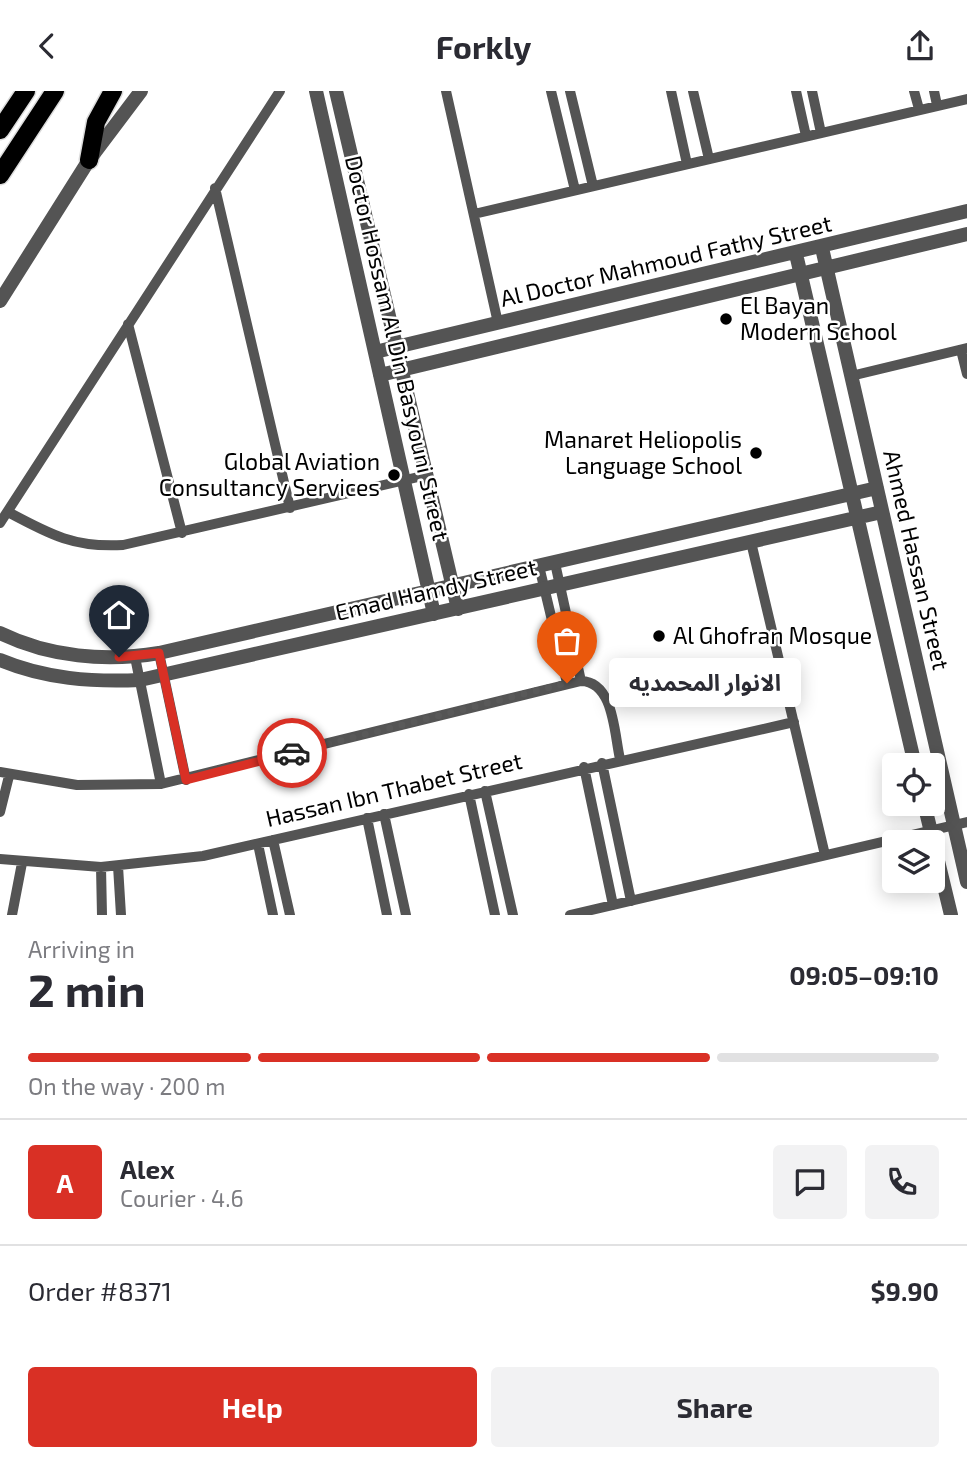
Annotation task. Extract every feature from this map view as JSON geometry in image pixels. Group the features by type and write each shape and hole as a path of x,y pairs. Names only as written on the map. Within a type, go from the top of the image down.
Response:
{"main road":[{"path":"0,130 26,91"},
{"path":"0,175 55,91"},
{"path":"89,160 96,121 113,91"}],"street":[{"path":"0,523 280,91"},
{"name":"Doctor Hossam Al Din Basyouni Street","path":"316,91 434,614"},
{"name":"Doctor Hossam Al Din Basyouni Street","path":"336,91 458,609"},
{"path":"446,91 498,323"},
{"path":"551,91 575,190"},
{"path":"570,91 593,186"},
{"path":"671,91 687,164"},
{"path":"694,91 709,159"},
{"path":"796,91 806,136"},
{"path":"812,91 821,133"},
{"path":"915,91 919,110"},
{"path":"934,91 937,106"},
{"path":"0,300 89,160 136,93"},
{"path":"474,214 967,99"},
{"path":"215,188 290,508"},
{"name":"Al Doctor Mahmoud Fathy Street","path":"375,352 822,248 967,211"},
{"name":"Al Doctor Mahmoud Fathy Street","path":"380,375 967,233"},
{"name":"Ahmed Hassan Street","path":"822,248 882,512 960,823 967,883"},
{"name":"Ahmed Hassan Street","path":"796,254 912,753"},
{"path":"128,324 182,533"},
{"path":"851,376 964,349 967,374"},
{"path":"8,512 52,536 76,544 123,545 427,475"},
{"name":"Emad Hamdy Street","path":"0,633 59,652 135,657 877,488"},
{"name":"Emad Hamdy Street","path":"0,660 46,674 84,681 140,680 164,676 882,512"},
{"path":"751,542 825,855"},
{"path":"555,563 581,681"},
{"path":"538,566 567,683"},
{"path":"159,653 186,780"},
{"path":"135,657 161,784"},
{"path":"0,812 4,774 110,787 186,780 581,681 596,684 606,697 620,759"},
{"name":"Hassan Ibn Thabet Street","path":"0,859 22,863 101,867 203,856 584,767 794,722"},
{"path":"602,763 631,901"},
{"path":"584,767 613,905"},
{"path":"485,791 513,915"},
{"path":"469,794 495,915"},
{"path":"384,814 406,915"},
{"path":"927,816 930,830 960,823"},
{"path":"367,818 387,915"},
{"path":"274,840 290,915"},
{"path":"570,915 882,841"},
{"path":"258,844 274,915"},
{"path":"12,915 22,863"},
{"path":"118,866 121,915"},
{"path":"101,867 103,915"},
{"path":"945,891 951,915"}],"way so far":[{"path":"292,753 567,683"}],"place":[{"name":"El Bayan Modern School","path":"726,319"},
{"name":"Manaret Heliopolis Language School","path":"756,453"},
{"name":"Global Aviation Consultancy Services","path":"394,475"},
{"name":"Al Ghofran Mosque","path":"659,636"},
{"name":"الانوار المحمديه","path":"567,683"}],"route":[{"path":"119,657 159,653 186,780 292,753"}]}
